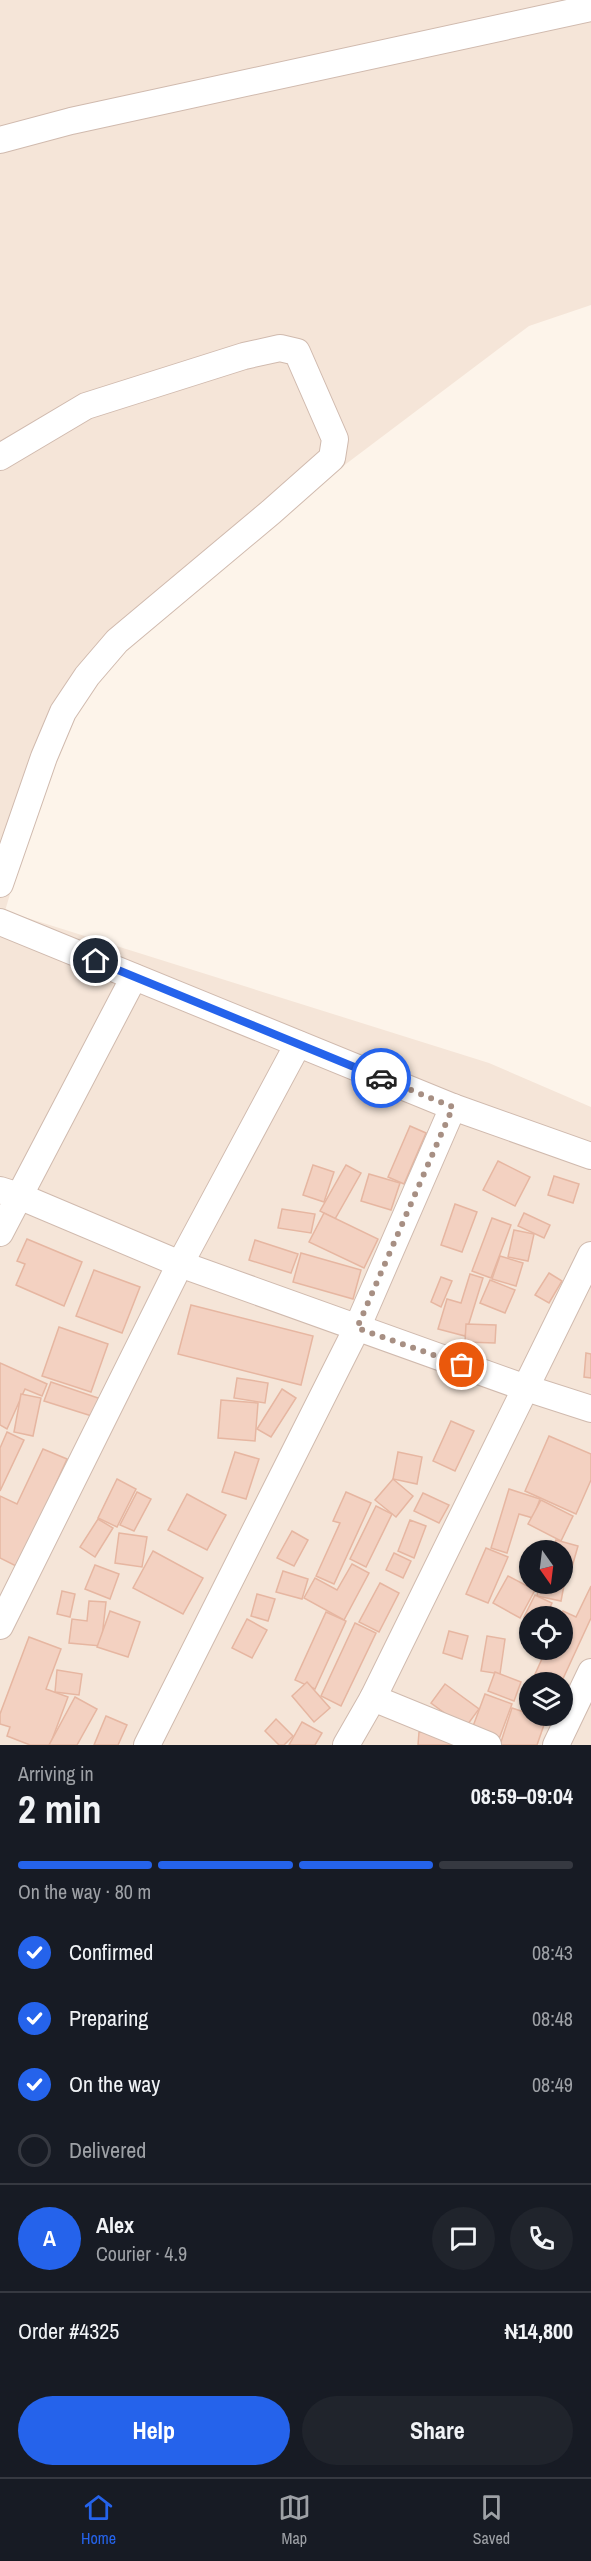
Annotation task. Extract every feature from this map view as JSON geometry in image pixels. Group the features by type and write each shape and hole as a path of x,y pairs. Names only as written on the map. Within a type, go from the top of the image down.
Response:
{"street":[{"path":"0,140 71,121 591,8"},
{"path":"0,457 86,405 244,356 280,348 297,351 335,439 332,458 117,641 87,676 63,712 44,757 0,884"},
{"path":"0,922 453,1107 591,1156"},
{"path":"0,1233 9,1193 134,976"},
{"path":"0,1626 9,1589 298,1044"},
{"path":"147,1745 357,1328 453,1107"},
{"path":"9,1193 180,1264 526,1388 591,1409"},
{"path":"346,1745 373,1698 591,1255"},
{"path":"556,1745 591,1672"},
{"path":"373,1698 488,1745"}],"shaded area":[{"path":"0,0 591,0 591,305 529,326 78,666 5,911 489,1063 591,1107 591,1745 0,1745"}],"building":[{"path":"410,1126 426,1133 404,1184 388,1177"},
{"path":"498,1161 530,1177 515,1206 483,1190"},
{"path":"313,1165 334,1172 324,1202 303,1195"},
{"path":"346,1165 361,1173 335,1219 320,1211"},
{"path":"369,1174 400,1183 391,1210 361,1201"},
{"path":"554,1176 579,1184 573,1203 548,1195"},
{"path":"455,1204 477,1212 462,1252 441,1245"},
{"path":"282,1209 315,1214 311,1233 278,1228"},
{"path":"324,1213 378,1239 364,1268 309,1242"},
{"path":"524,1213 550,1225 544,1238 518,1226"},
{"path":"492,1218 511,1225 491,1278 472,1271"},
{"path":"514,1230 534,1234 528,1261 508,1257"},
{"path":"27,1239 82,1262 64,1306 16,1285 25,1264 17,1261"},
{"path":"255,1240 298,1254 291,1273 249,1260"},
{"path":"301,1253 361,1270 353,1299 293,1282"},
{"path":"500,1256 523,1263 516,1286 492,1279"},
{"path":"94,1270 140,1287 122,1333 76,1316"},
{"path":"549,1273 562,1281 549,1303 535,1295"},
{"path":"470,1274 483,1278 465,1336 438,1329 447,1299 461,1303"},
{"path":"441,1277 452,1281 441,1307 431,1302"},
{"path":"490,1280 515,1290 505,1313 480,1303"},
{"path":"191,1305 313,1336 301,1385 178,1354"},
{"path":"466,1324 496,1325 495,1343 465,1342"},
{"path":"59,1327 108,1344 91,1392 42,1376"},
{"path":"586,1353 591,1354 591,1378 584,1377"},
{"path":"0,1363 47,1384 42,1396 25,1389 7,1429 0,1425"},
{"path":"237,1378 268,1383 265,1403 234,1398"},
{"path":"51,1382 101,1399 95,1417 44,1401"},
{"path":"282,1389 296,1398 271,1437 257,1429"},
{"path":"21,1394 41,1398 33,1436 14,1432"},
{"path":"221,1400 258,1403 255,1441 218,1438"},
{"path":"451,1421 474,1431 455,1471 433,1461"},
{"path":"7,1432 24,1440 0,1491 0,1448"},
{"path":"549,1436 591,1454 591,1480 576,1514 525,1491"},
{"path":"43,1449 67,1459 18,1567 0,1558 0,1496 17,1504"},
{"path":"235,1452 259,1459 246,1499 222,1492"},
{"path":"398,1452 422,1457 417,1484 393,1479"},
{"path":"117,1479 136,1489 117,1527 98,1518"},
{"path":"393,1479 413,1496 396,1517 375,1500"},
{"path":"509,1489 540,1499 533,1518 519,1514 507,1553 491,1548"},
{"path":"137,1492 151,1499 134,1531 120,1525"},
{"path":"346,1492 371,1503 334,1584 316,1576 340,1523 333,1521"},
{"path":"423,1493 449,1505 439,1523 414,1511"},
{"path":"187,1494 226,1515 207,1550 168,1530"},
{"path":"541,1500 573,1516 561,1540 528,1524"},
{"path":"376,1506 392,1514 366,1567 350,1559"},
{"path":"98,1519 113,1528 95,1557 80,1547"},
{"path":"410,1520 426,1526 414,1558 398,1551"},
{"path":"292,1531 308,1540 294,1566 277,1558"},
{"path":"119,1533 147,1537 142,1567 115,1563"},
{"path":"573,1545 578,1546 573,1564"},
{"path":"486,1548 508,1557 488,1603 466,1594"},
{"path":"153,1551 203,1578 183,1614 133,1588"},
{"path":"394,1553 411,1561 403,1578 386,1570"},
{"path":"352,1564 369,1573 344,1620 304,1598 315,1578 337,1590"},
{"path":"95,1565 119,1574 110,1599 85,1589"},
{"path":"283,1571 308,1579 302,1599 276,1592"},
{"path":"508,1576 519,1582 519,1594 533,1594 526,1606 519,1606 519,1617 493,1603"},
{"path":"380,1583 399,1593 379,1632 359,1622"},
{"path":"591,1586 591,1618 573,1657 573,1616 576,1617"},
{"path":"62,1591 75,1594 70,1617 57,1614"},
{"path":"257,1594 275,1599 268,1621 251,1616"},
{"path":"537,1594 562,1594 561,1601 537,1596"},
{"path":"535,1595 552,1603 550,1606 530,1606"},
{"path":"89,1601 106,1602 101,1646 69,1643 72,1619 87,1621"},
{"path":"110,1611 140,1622 128,1657 97,1647"},
{"path":"326,1612 346,1621 315,1689 295,1680"},
{"path":"247,1619 267,1630 252,1658 232,1648"},
{"path":"355,1623 376,1633 341,1706 321,1696"},
{"path":"449,1631 468,1636 462,1659 443,1653"},
{"path":"487,1636 505,1639 500,1674 481,1671"},
{"path":"29,1637 61,1649 46,1689 68,1697 50,1745 30,1745 7,1736 10,1727 0,1724 0,1714"},
{"path":"541,1660 572,1660 566,1672 536,1672"},
{"path":"57,1670 82,1674 79,1695 55,1692"},
{"path":"495,1672 519,1681 514,1701 488,1691"},
{"path":"307,1682 330,1708 314,1722 292,1696"},
{"path":"445,1684 479,1709 465,1728 431,1703"},
{"path":"485,1694 512,1704 499,1739 472,1729"},
{"path":"75,1697 97,1709 77,1745 49,1745"},
{"path":"512,1708 519,1710 519,1726 544,1726 537,1745 500,1745"},
{"path":"106,1716 127,1725 118,1745 94,1745"},
{"path":"276,1719 293,1736 284,1745 279,1745 265,1731"},
{"path":"302,1722 322,1733 315,1745 289,1745"},
{"path":"419,1732 451,1735 450,1745 418,1745"}],"way so far":[{"path":"381,1078 453,1107 357,1328 462,1365"}],"route":[{"path":"96,961 381,1078"}]}
